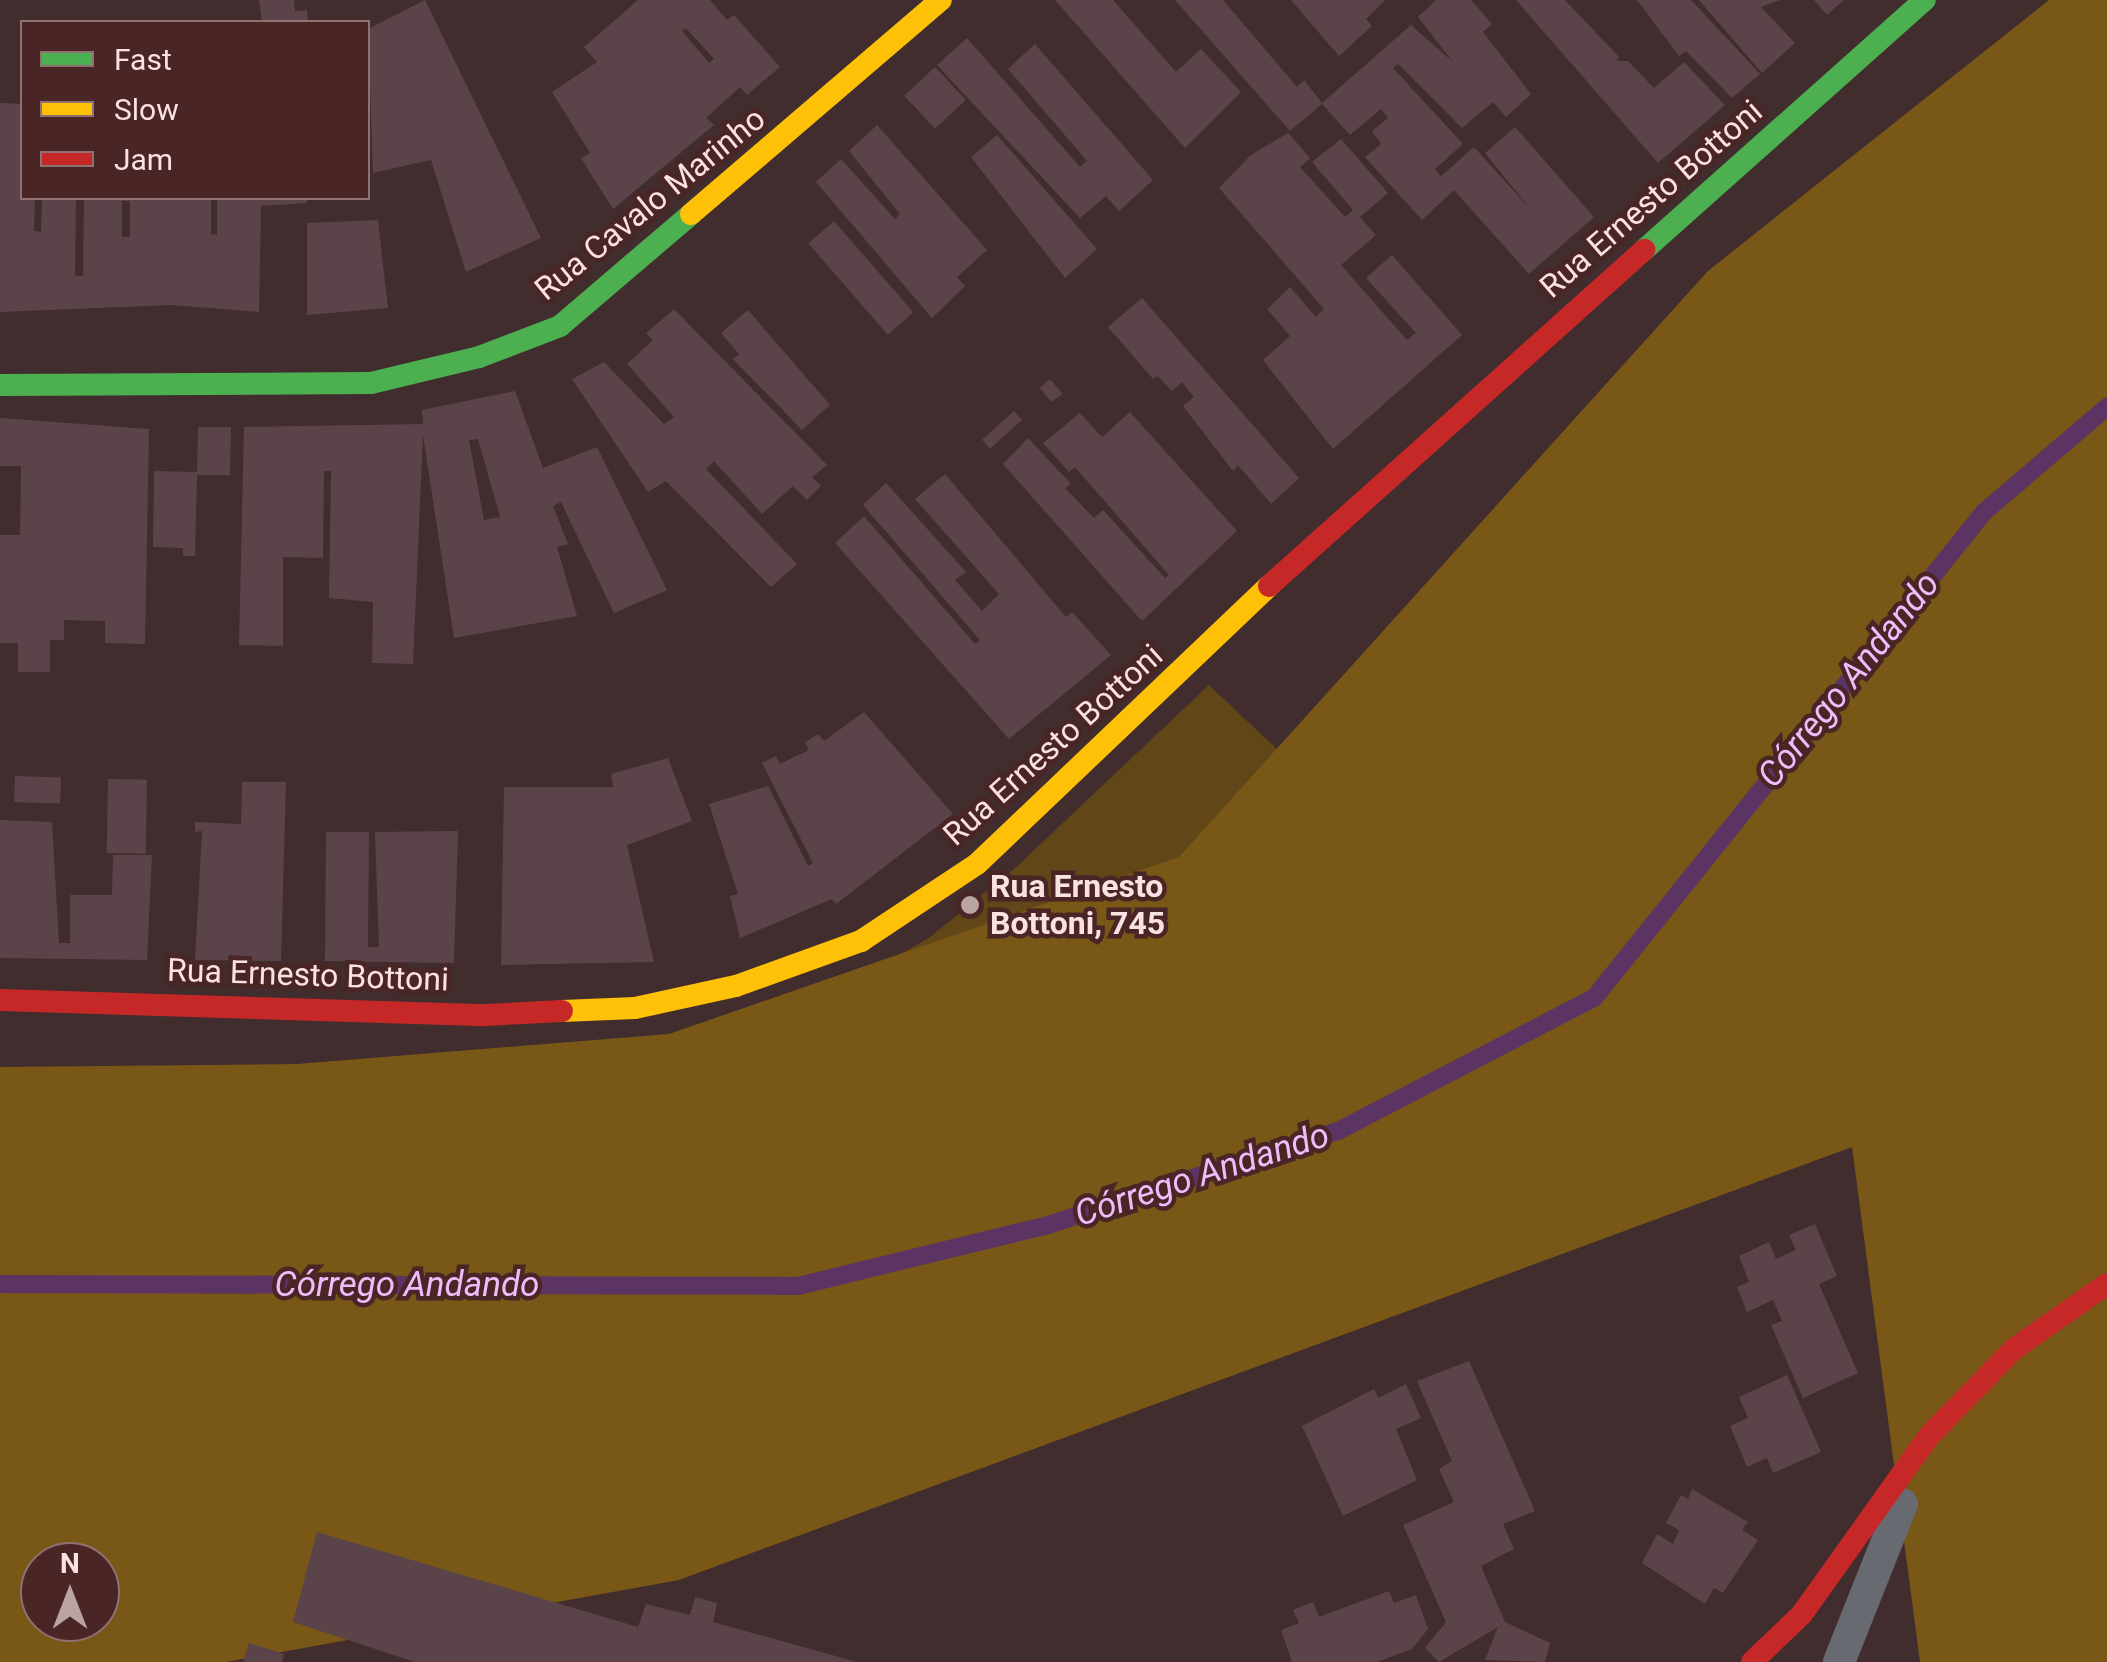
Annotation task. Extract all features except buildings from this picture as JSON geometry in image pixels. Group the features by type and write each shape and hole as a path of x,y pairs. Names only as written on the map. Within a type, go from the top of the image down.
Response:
{"street":[{"name":"Rua Cavalo Marinho","path":"0,385 371,384 479,357 560,326 941,0"},
{"name":"Rua Ernesto Bottoni","path":"0,1000 486,1015 635,1008 736,986 861,941 977,864 1290,566 1925,0"},
{"path":"1752,1662 1802,1614 1930,1436 2014,1349 2107,1284"}],"lane":[{"path":"1839,1662 1930,1436"}],"shaded area":[{"path":"2049,0 2107,0 2107,1662 1920,1662 1852,1147 679,1580 226,1662 0,1662 0,1067 297,1064 669,1034 1179,857 1708,271"},
{"path":"1209,685 1296,767 1322,852 839,990 930,937 1013,870"}],"waterway":[{"name":"Córrego Andando","path":"0,1284 798,1286 1048,1225 1338,1131 1594,998 1984,512 2107,407"}],"traffic: fast":[{"path":"1644,250 1925,0"},
{"path":"0,385 371,383 479,357 560,326 691,214"}],"traffic: slow":[{"path":"691,214 941,0"},
{"path":"562,1011 635,1008 736,986 861,941 977,864 1269,586"}],"traffic: jam":[{"path":"1269,586 1644,250"},
{"path":"0,1000 486,1015 562,1011"},
{"path":"1752,1662 1802,1614 1929,1436 2014,1349 2107,1284"}],"place":[{"name":"Rua Ernesto Bottoni, 745","path":"970,905"}]}
